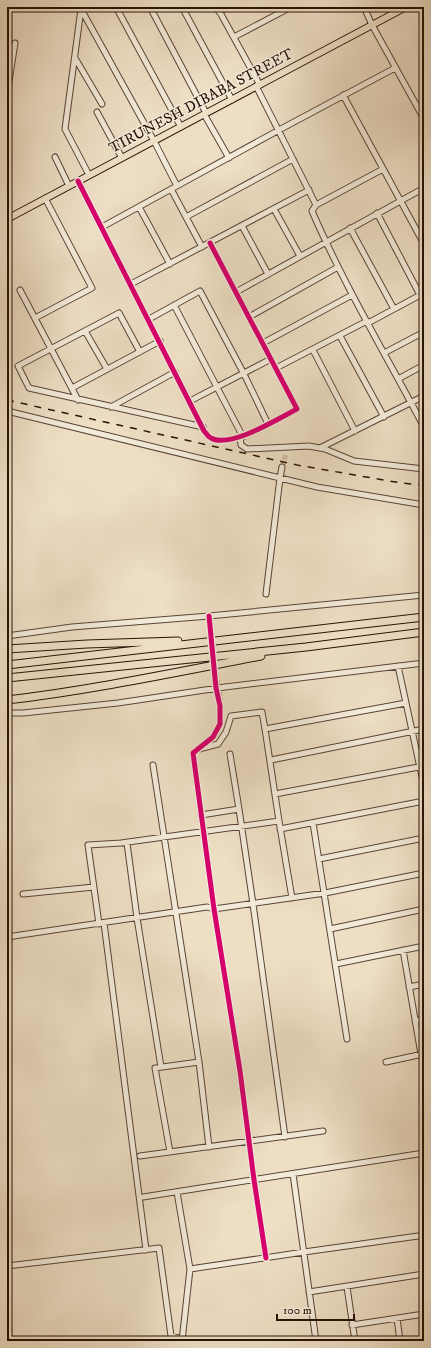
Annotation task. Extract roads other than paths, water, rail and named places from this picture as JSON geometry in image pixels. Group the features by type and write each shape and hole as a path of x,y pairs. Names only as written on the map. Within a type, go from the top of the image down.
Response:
{"highway":[{"path":"7,665 424,617"},
{"path":"7,678 306,647 424,632"},
{"path":"7,649 87,644 224,640"},
{"path":"7,700 43,696 106,685 306,647"}],"main road":[{"name":"TIRUNESH DIBABA STREET","path":"7,219 406,7"}],"street":[{"path":"116,7 181,127"},
{"path":"150,7 229,158"},
{"path":"182,7 232,100"},
{"path":"227,7 218,9 234,37 316,205"},
{"path":"234,37 291,7"},
{"path":"364,7 395,68 424,119"},
{"path":"420,7 424,15"},
{"path":"81,8 65,129 89,175"},
{"path":"81,8 177,186"},
{"path":"7,94 15,43"},
{"path":"75,58 102,104"},
{"path":"102,227 395,68"},
{"path":"343,95 424,244"},
{"path":"98,112 122,158"},
{"path":"55,157 69,186"},
{"path":"186,217 293,158"},
{"path":"383,169 316,205 312,211 325,242 352,295 424,427"},
{"path":"78,181 203,428 210,438 230,440 241,437 297,409 210,243"},
{"path":"236,292 376,213 424,188"},
{"path":"171,189 202,247"},
{"path":"131,284 309,190"},
{"path":"34,318 92,288 45,198"},
{"path":"139,207 170,264"},
{"path":"274,209 300,256"},
{"path":"276,368 422,294 376,213"},
{"path":"242,226 268,274"},
{"path":"350,228 394,309"},
{"path":"249,317 338,267"},
{"path":"20,290 78,400"},
{"path":"148,319 200,292 244,374 268,424"},
{"path":"263,343 352,295"},
{"path":"174,305 241,437 241,446 247,449 287,448 300,445 309,446 325,449 354,461 424,469"},
{"path":"140,352 118,313 18,366 29,388 203,428"},
{"path":"85,331 107,369"},
{"path":"384,353 424,332"},
{"path":"340,336 384,417"},
{"path":"72,388 160,341"},
{"path":"312,350 355,431"},
{"path":"190,401 271,359"},
{"path":"398,379 424,365"},
{"path":"111,407 175,372"},
{"path":"319,449 424,396"},
{"path":"7,411 317,487 424,505"},
{"path":"286,454 287,448"},
{"path":"266,594 282,468"},
{"path":"7,636 72,627 209,616 424,595"},
{"path":"209,616 211,634"},
{"path":"7,713 23,713 118,703 216,688 424,663"},
{"path":"398,666 412,732 422,767 424,786"},
{"path":"214,670 220,706 220,724 212,737 193,753 214,909 240,1070 254,1180 266,1258"},
{"path":"265,729 406,703"},
{"path":"198,749 218,744 226,732 231,716 262,712 271,760 274,794 292,898"},
{"path":"271,760 424,729"},
{"path":"230,754 242,826 285,1136"},
{"path":"153,765 199,1062 209,1147"},
{"path":"274,794 422,767"},
{"path":"280,829 424,801"},
{"path":"201,815 239,809"},
{"path":"146,1250 101,923 88,844 127,843 279,821"},
{"path":"313,823 347,1039"},
{"path":"319,859 424,838"},
{"path":"127,843 161,1068"},
{"path":"7,937 207,907 214,909 325,893 424,873"},
{"path":"23,894 94,887"},
{"path":"330,929 424,909"},
{"path":"336,964 424,946"},
{"path":"386,1062 422,1054 403,950"},
{"path":"409,987 424,984"},
{"path":"415,1021 424,1020"},
{"path":"170,1152 155,1068 199,1062"},
{"path":"140,1156 323,1131"},
{"path":"143,1197 424,1153"},
{"path":"293,1174 316,1341"},
{"path":"7,1266 159,1248 171,1336 182,1340 190,1269 177,1192"},
{"path":"190,1269 418,1236"},
{"path":"309,1292 424,1274"},
{"path":"347,1286 355,1341"},
{"path":"352,1325 424,1314"},
{"path":"397,1318 400,1341"}],"waterway":[{"path":"7,13 9,7"}],"tunnel":[{"path":"282,467 286,454"},
{"path":"211,639 214,667"}],"railway":[{"path":"7,400 297,465 401,483 424,485"}]}
